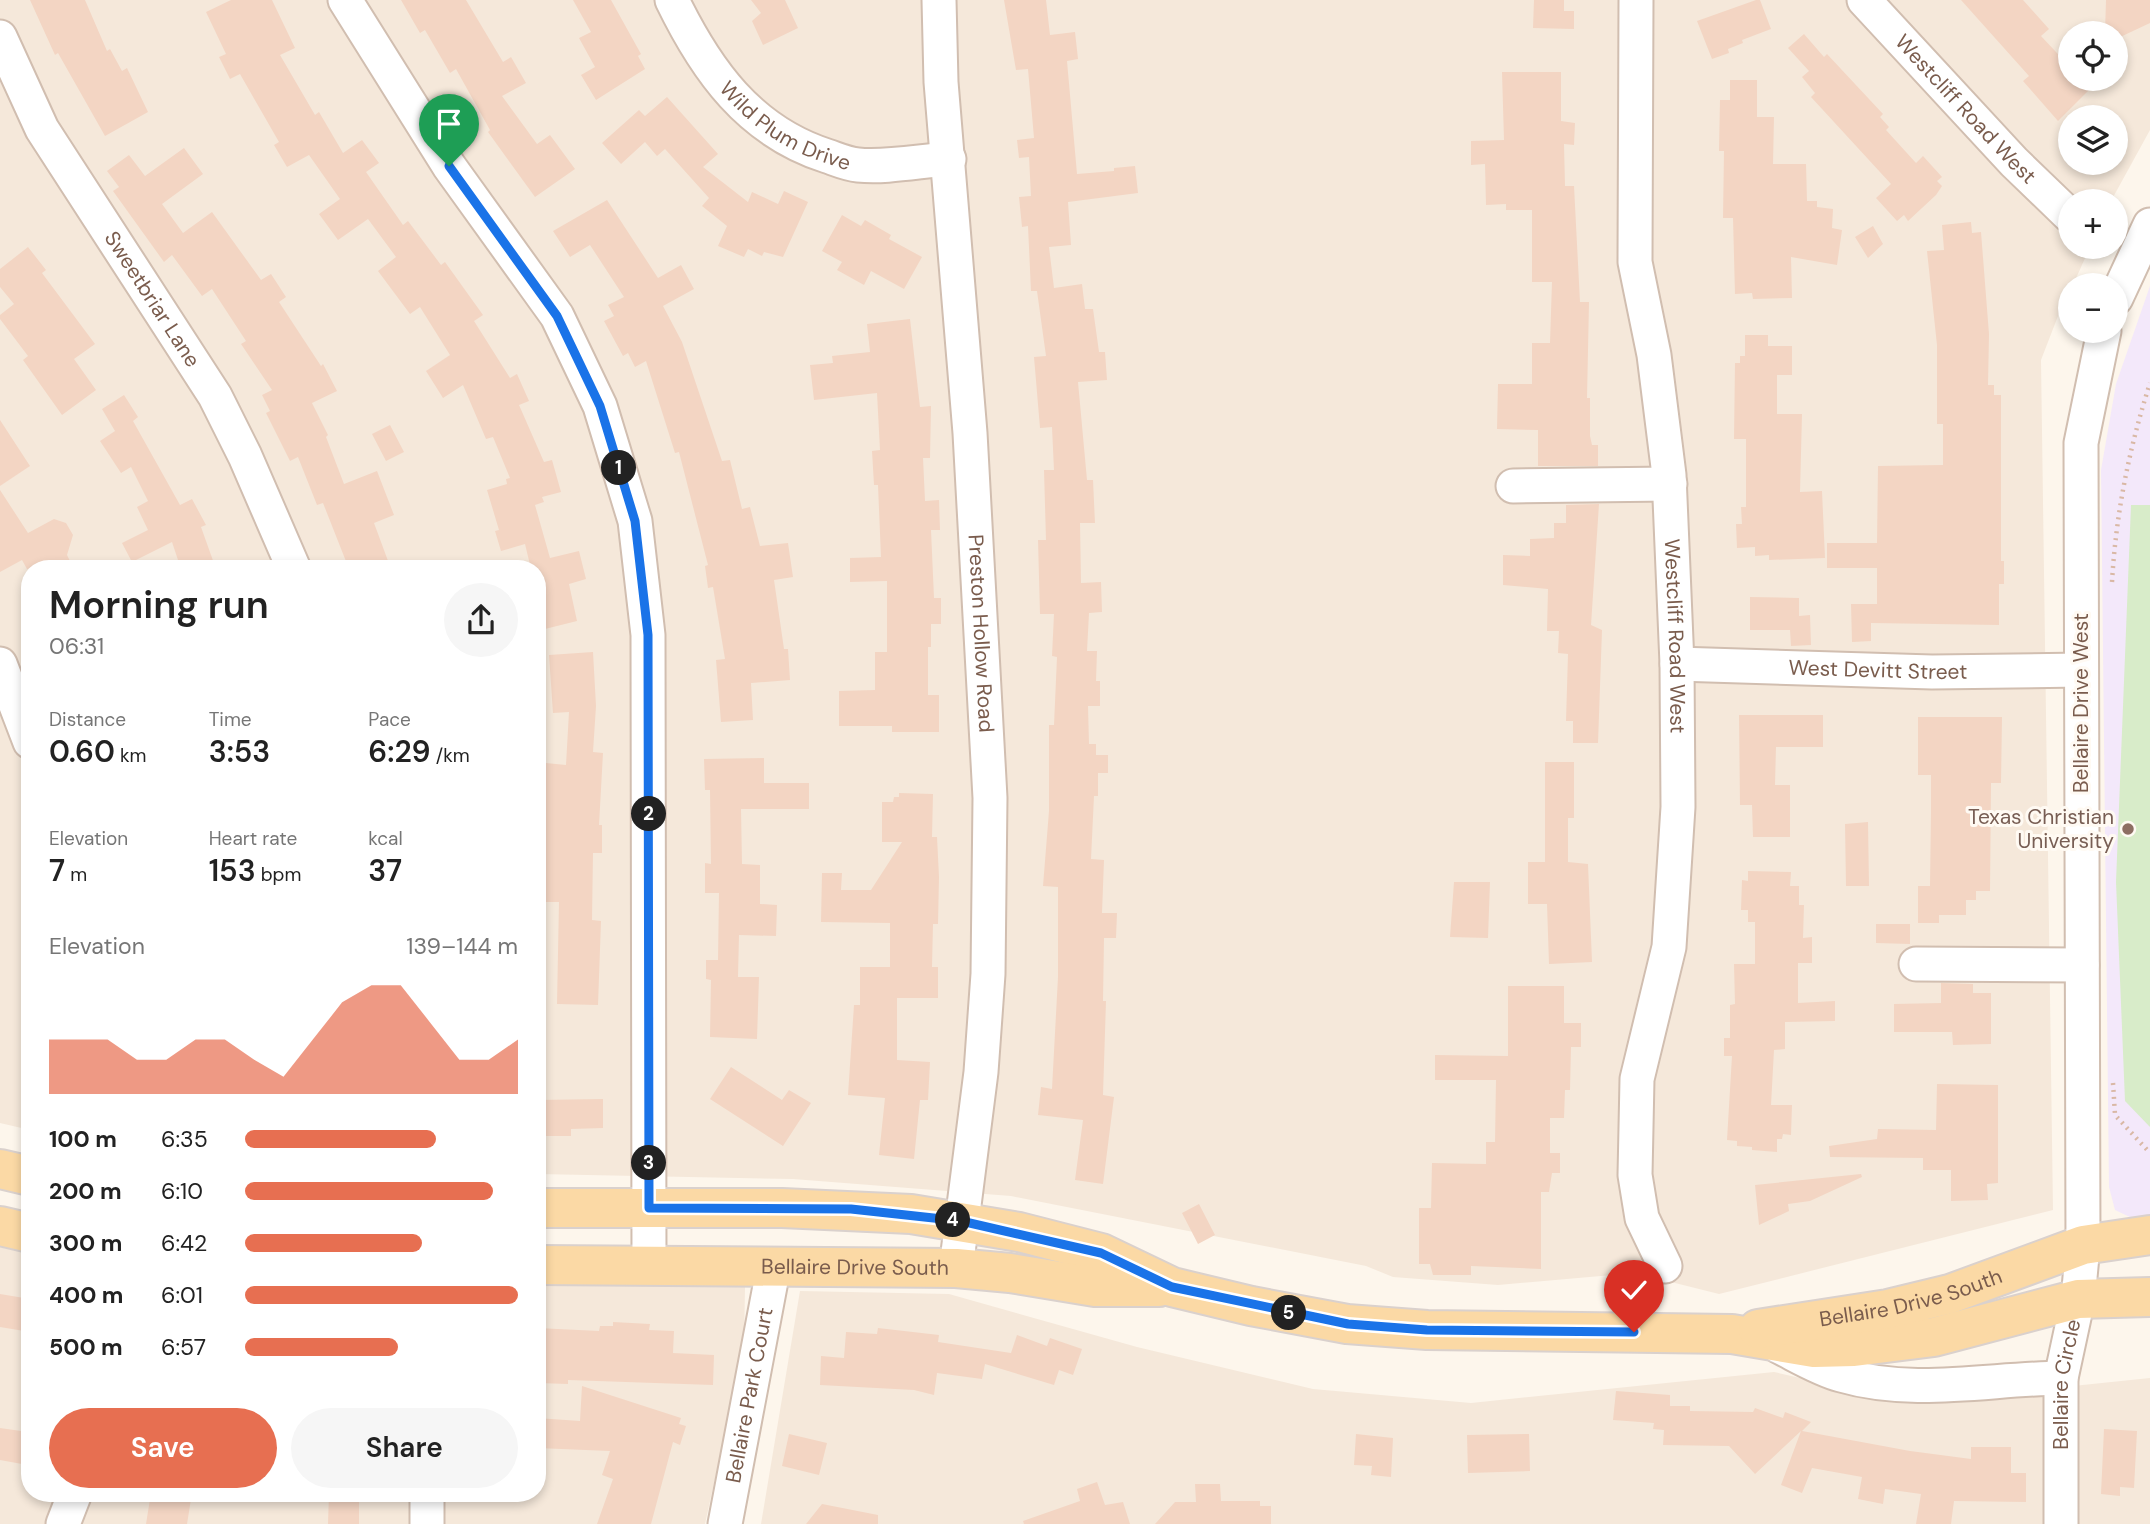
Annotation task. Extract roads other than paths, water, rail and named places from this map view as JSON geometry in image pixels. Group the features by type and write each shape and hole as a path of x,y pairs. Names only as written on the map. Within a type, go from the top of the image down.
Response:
{"main road":[{"path":"0,1169 21,1174"},
{"name":"Bellaire Drive South","path":"546,1208 851,1209 961,1221 1101,1253 1172,1287"},
{"path":"0,1226 21,1231"},
{"name":"Bellaire Drive South","path":"1750,1337 1925,1300 2011,1273 2083,1245 2150,1235"},
{"name":"Bellaire Drive South","path":"546,1265 956,1268 1095,1287 1172,1287 1348,1324 1427,1330 1750,1337 1814,1348 1888,1344 1934,1337 2077,1299 2150,1297"}],"street":[{"path":"345,0 449,166 557,316 600,406 635,521 648,635 649,1264"},
{"name":"Wild Plum Drive","path":"672,0 690,36 724,88 762,123 809,150 857,165 949,159"},
{"name":"Preston Hollow Road","path":"939,0 941,82 970,433 990,798 988,974 981,1072 956,1268"},
{"name":"Westcliff Road West","path":"1636,0 1635,262 1654,355 1670,484 1677,664 1678,807 1669,947 1637,1079 1635,1175 1642,1219 1665,1266"},
{"name":"Westcliff Road West","path":"1864,0 2014,162 2058,204"},
{"name":"Sweetbriar Lane","path":"0,37 42,129 215,396 273,518 289,560"},
{"path":"2128,249 2150,225"},
{"name":"Bellaire Drive West","path":"2083,1245 2081,443 2102,343"},
{"path":"1513,486 1670,484"},
{"path":"0,664 21,719"},
{"name":"West Devitt Street","path":"1677,664 1932,672 2081,670"},
{"path":"1916,964 2082,965"},
{"name":"Bellaire Circle","path":"2061,1524 2061,1378 2077,1299 2083,1245"},
{"name":"Bellaire Park Court","path":"725,1524 774,1265"},
{"name":"Bellaire Drive South","path":"1750,1337 1821,1368 1890,1385 1948,1385 2061,1378"},
{"path":"64,1524 72,1502"},
{"path":"427,1502 427,1524"}],"place":[{"name":"Texas Christian University","path":"2128,829"}]}
